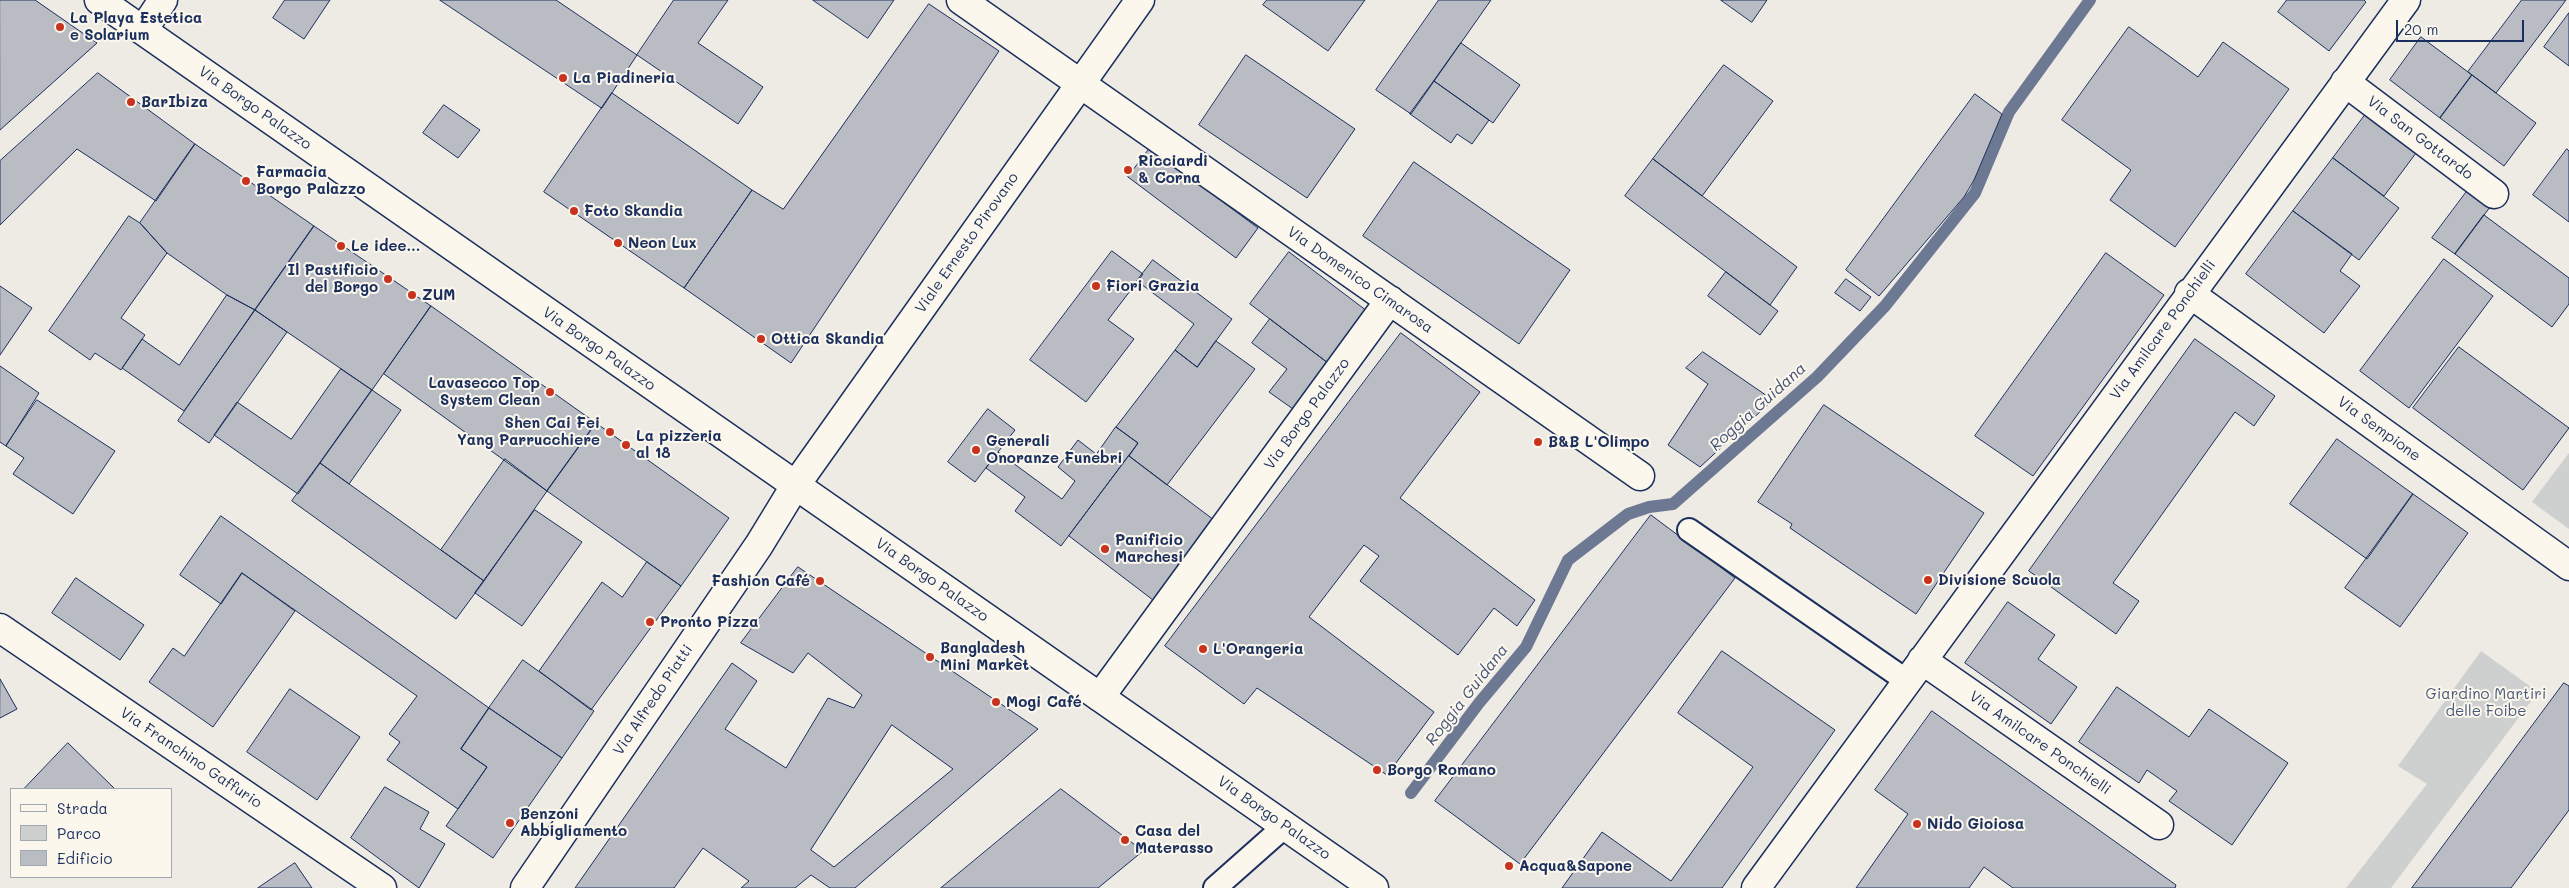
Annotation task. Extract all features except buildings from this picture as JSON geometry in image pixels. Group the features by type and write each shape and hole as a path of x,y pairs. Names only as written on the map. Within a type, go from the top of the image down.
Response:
{"street":[{"name":"Via Borgo Palazzo","path":"99,0 1374,888"},
{"path":"143,30 163,0"},
{"name":"Via Domenico Cimarosa","path":"961,0 1640,476"},
{"name":"Viale Ernesto Pirovano","path":"795,486 1140,0"},
{"name":"Via Amilcare Ponchielli","path":"1756,888 2189,293 2406,0"},
{"name":"Via San Gottardo","path":"2345,82 2494,194"},
{"name":"Via Sempione","path":"2189,293 2569,566"},
{"name":"Via Borgo Palazzo","path":"1100,697 1390,300"},
{"name":"Via Alfredo Piatti","path":"525,888 759,545 795,486"},
{"name":"Via Franchino Gaffurio","path":"0,628 382,888"},
{"name":"Via Amilcare Ponchielli","path":"1914,670 2159,825"}],"lane":[{"path":"1689,530 1914,670"},
{"path":"1216,888 1285,826"}],"green space":[{"path":"2569,453 2569,529 2532,502"},
{"name":"Giardino Martiri delle Foibe","path":"2481,651 2538,692 2391,888 2346,888 2427,784 2398,766"}],"waterway":[{"name":"Roggia Guidana","path":"1411,793 1479,703 1526,647 1568,560 1628,514 1649,507 1673,504 1817,377 1885,306 1975,193 2009,112 2090,0"}],"place":[{"name":"La Playa Estetica e Solarium","path":"60,27"},
{"name":"La Piadineria","path":"563,78"},
{"name":"BarIbiza","path":"131,102"},
{"name":"Ricciardi & Corna","path":"1128,170"},
{"name":"Farmacia Borgo Palazzo","path":"246,181"},
{"name":"Foto Skandia","path":"574,211"},
{"name":"Neon Lux","path":"618,243"},
{"name":"Le idee…","path":"341,246"},
{"name":"Il Pastificio del Borgo","path":"388,279"},
{"name":"Fiori Grazia","path":"1096,286"},
{"name":"ZUM","path":"412,295"},
{"name":"Ottica Skandia","path":"761,339"},
{"name":"Lavasecco Top System Clean","path":"550,392"},
{"name":"Shen Cai Fei Yang Parrucchiere","path":"610,432"},
{"name":"B&B L'Olimpo","path":"1538,442"},
{"name":"La pizzeria al 18","path":"626,445"},
{"name":"Generali Onoranze Funebri","path":"976,450"},
{"name":"Panificio Marchesi","path":"1105,549"},
{"name":"Divisione Scuola","path":"1928,580"},
{"name":"Fashion Café","path":"820,581"},
{"name":"Pronto Pizza","path":"650,622"},
{"name":"L'Orangeria","path":"1203,649"},
{"name":"Bangladesh Mini Market","path":"930,657"},
{"name":"Mogi Café","path":"996,702"},
{"name":"Borgo Romano","path":"1377,770"},
{"name":"Benzoni Abbigliamento","path":"510,823"},
{"name":"Nido Gioiosa","path":"1917,824"},
{"name":"Casa del Materasso","path":"1125,840"},
{"name":"Acqua&Sapone","path":"1509,866"}]}
